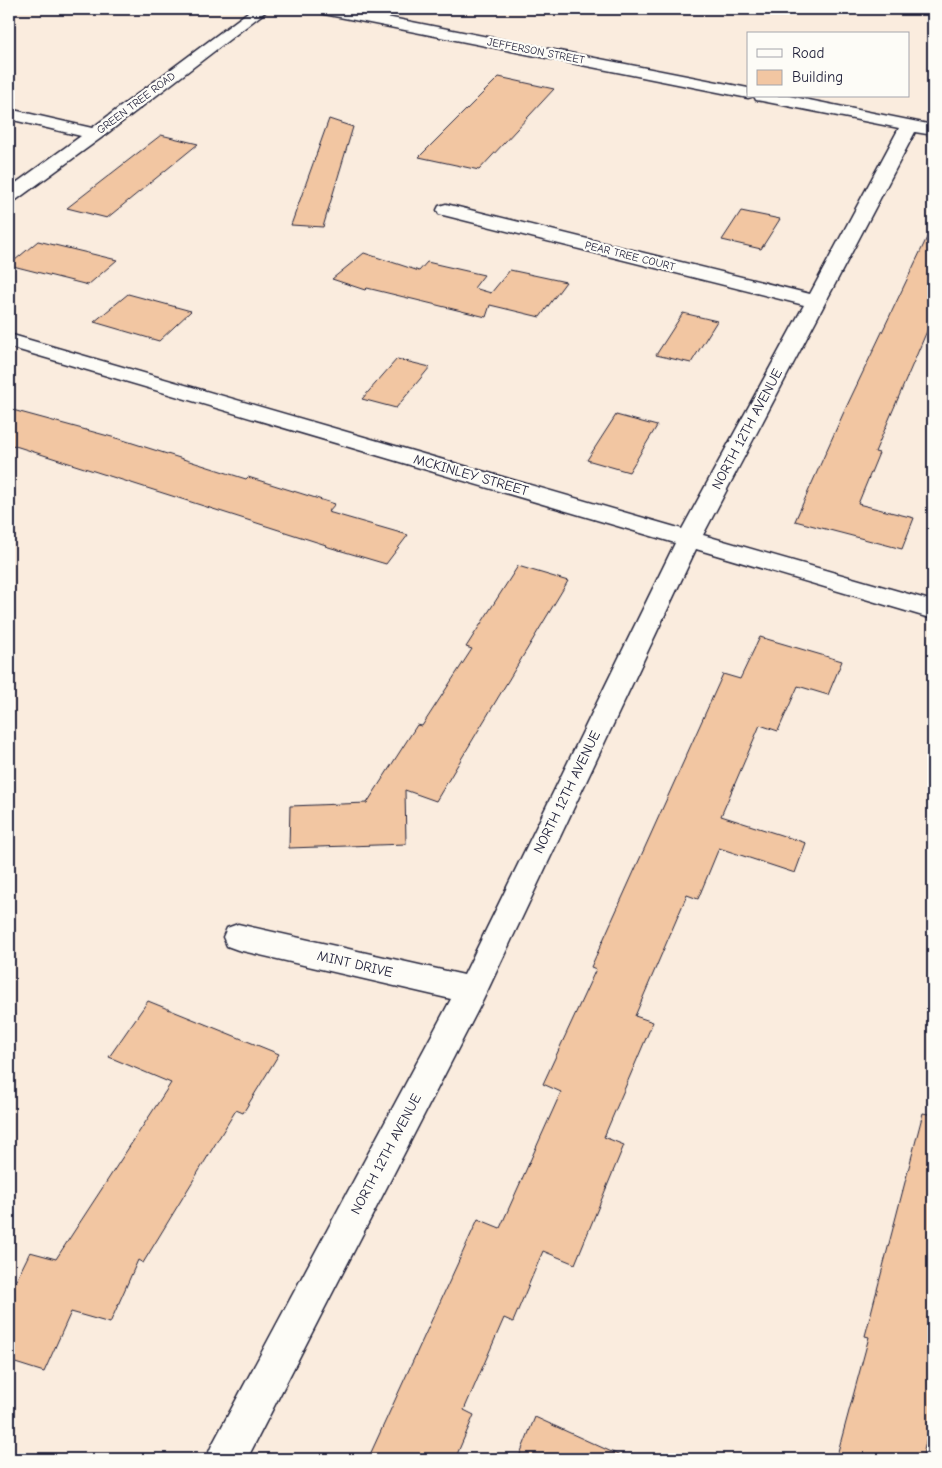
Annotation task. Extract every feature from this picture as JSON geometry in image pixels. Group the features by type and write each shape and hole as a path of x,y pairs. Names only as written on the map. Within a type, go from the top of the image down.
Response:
{"street":[{"name":"GREEN TREE ROAD","path":"9,196 261,9"},
{"name":"JEFFERSON STREET","path":"324,9 747,94"},
{"path":"772,98 921,128"},
{"path":"9,114 95,134"},
{"name":"NORTH 12TH AVENUE","path":"226,1459 472,990 688,538 814,301 921,128"},
{"name":"PEAR TREE COURT","path":"446,210 814,301"},
{"name":"MCKINLEY STREET","path":"9,340 933,610"},
{"name":"MINT DRIVE","path":"238,938 472,990"}],"building":[{"path":"499,77 554,89 479,170 419,157"},
{"path":"329,119 353,127 323,227 291,225"},
{"path":"161,135 198,144 107,218 67,208"},
{"path":"741,211 780,219 761,249 722,240"},
{"path":"933,225 933,317 875,452 879,453 858,504 914,518 902,549 795,521 843,414"},
{"path":"38,241 117,260 88,285 9,265"},
{"path":"364,253 419,271 427,262 484,275 474,288 491,293 510,270 566,282 540,317 490,305 486,317 367,288 365,290 332,279"},
{"path":"128,294 191,311 159,341 94,322"},
{"path":"683,313 717,321 691,363 656,355"},
{"path":"397,359 430,367 396,408 362,399"},
{"path":"9,409 123,440 246,479 248,477 335,504 328,512 408,535 386,564 325,546 9,444"},
{"path":"616,415 657,426 629,472 587,460"},
{"path":"518,566 568,581 436,801 405,790 406,844 289,848 290,806 367,803 417,725 422,726 472,649 466,647"},
{"path":"760,637 842,661 828,695 798,686 778,731 760,725 721,816 806,843 795,873 719,848 698,899 687,895 635,1016 653,1022 604,1137 624,1145 575,1264 543,1251 513,1322 504,1318 464,1410 474,1415 455,1459 368,1459 478,1219 500,1228 561,1092 543,1084 596,969 591,967 723,674 740,679"},
{"path":"148,1001 279,1054 243,1113 236,1110 143,1263 138,1260 110,1323 71,1312 44,1372 9,1361 9,1295 30,1252 56,1259 171,1083 109,1057"},
{"path":"923,1113 933,1115 933,1411 922,1459 836,1459 869,1337 865,1336"},
{"path":"535,1417 627,1459 518,1459"}]}
